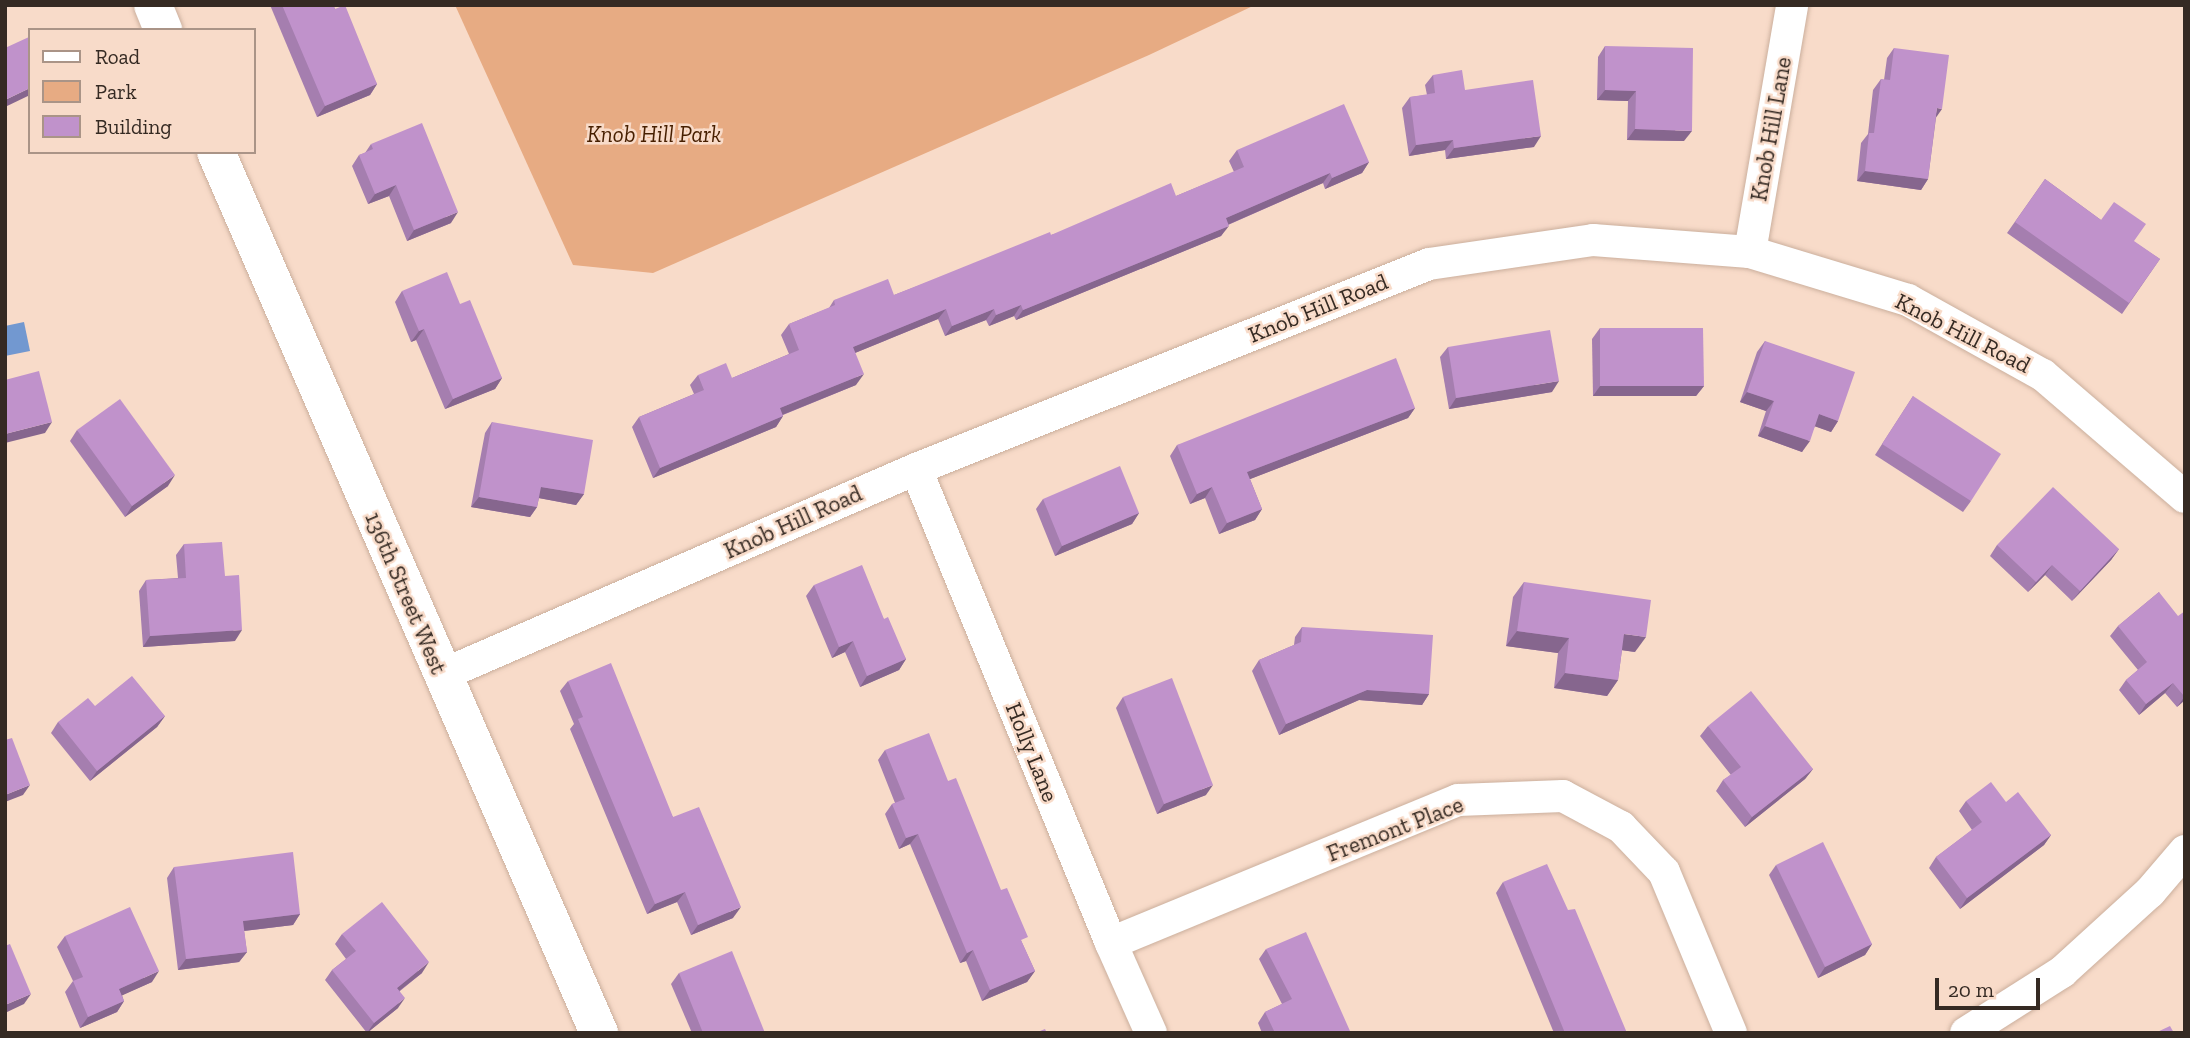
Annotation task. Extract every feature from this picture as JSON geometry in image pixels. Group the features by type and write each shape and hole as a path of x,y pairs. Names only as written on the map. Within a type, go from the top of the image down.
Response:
{"street":[{"path":"153,5 162,28"},
{"name":"Knob Hill Lane","path":"1750,252 1792,5"},
{"name":"136th Street West","path":"217,154 599,1033"},
{"name":"Knob Hill Road","path":"442,675 916,469 1429,264 1593,240 1750,252 1908,300 2043,375 2185,497"},
{"name":"Holly Lane","path":"916,469 1111,943 1151,1033"},
{"name":"Fremont Place","path":"1111,943 1458,800 1563,796 1621,827 1664,872 1731,1033"},
{"path":"1966,1033 2062,972 2150,892 2185,851"}],"green space":[{"name":"Knob Hill Park","path":"455,5 1255,5 1149,55 653,273 573,265"}],"water":[{"path":"24,322 30,351 5,356 5,326"}],"building":[{"path":"282,5 333,5 335,9 345,5 377,84 325,106"},
{"path":"28,37 28,89 5,100 5,48"},
{"path":"1605,46 1693,48 1692,131 1635,129 1636,91 1605,90"},
{"path":"1894,48 1949,55 1942,109 1937,108 1928,179 1865,171 1869,133 1874,133 1881,79 1890,80"},
{"path":"1462,70 1465,90 1533,80 1541,136 1454,148 1453,140 1416,145 1410,97 1435,93 1433,75"},
{"path":"1344,104 1369,162 1332,178 1330,173 1226,218 1229,226 1023,310 1021,305 996,315 994,309 952,326 946,309 853,347 864,374 780,408 783,416 660,468 639,417 704,390 698,375 726,363 732,378 799,350 789,324 835,305 834,300 888,279 894,295 1050,232 1051,235 1171,183 1176,196 1244,167 1237,150"},
{"path":"422,123 458,212 414,230 396,185 375,194 359,155 373,149 371,144"},
{"path":"2045,179 2101,220 2114,202 2146,224 2134,241 2160,259 2129,303 2015,222"},
{"path":"447,272 460,304 470,300 502,378 453,399 424,329 419,331 402,291"},
{"path":"1600,328 1703,328 1704,386 1600,386"},
{"path":"1550,330 1559,381 1456,398 1448,347"},
{"path":"1765,341 1855,372 1838,421 1819,414 1810,441 1765,426 1774,401 1747,392"},
{"path":"1396,358 1415,408 1247,472 1262,509 1227,523 1212,487 1197,494 1177,445"},
{"path":"39,371 52,422 5,434 5,380"},
{"path":"1913,396 2001,454 1971,501 1882,444"},
{"path":"120,399 175,475 132,506 77,430"},
{"path":"492,422 593,440 584,494 541,487 537,507 479,497"},
{"path":"1120,466 1139,513 1062,546 1043,499"},
{"path":"2053,487 2119,549 2080,591 2052,565 2036,582 1997,545"},
{"path":"222,542 225,576 239,575 242,630 150,636 146,580 186,578 184,544"},
{"path":"862,565 884,619 888,617 906,659 867,676 853,641 839,647 814,585"},
{"path":"1524,582 1651,600 1646,637 1624,634 1618,680 1565,673 1569,638 1517,631"},
{"path":"2159,592 2178,616 2185,611 2185,696 2173,683 2146,704 2126,680 2147,662 2118,626"},
{"path":"1302,627 1433,635 1429,694 1367,690 1286,724 1259,660 1301,642"},
{"path":"611,663 673,817 699,807 741,907 698,925 685,892 655,904 578,719 583,717 568,681"},
{"path":"132,676 165,716 97,771 58,722 88,698 95,706"},
{"path":"1172,678 1213,785 1164,804 1123,697"},
{"path":"1751,691 1813,769 1752,817 1723,780 1741,767 1708,726"},
{"path":"929,733 948,781 956,778 1001,890 1007,888 1028,937 1021,940 1035,971 990,990 973,950 967,953 918,834 906,838 892,804 905,799 885,750"},
{"path":"12,738 30,785 5,795 5,740"},
{"path":"1991,782 2006,802 2018,792 2051,835 1967,898 1936,857 1982,822 1966,801"},
{"path":"1823,842 1872,944 1825,967 1776,865"},
{"path":"293,852 300,914 243,921 247,952 186,959 174,867"},
{"path":"1547,864 1568,910 1575,909 1627,1033 1565,1033 1503,882"},
{"path":"382,902 429,962 397,988 405,998 374,1023 332,970 356,951 342,934"},
{"path":"130,907 159,971 119,989 124,1001 88,1017 73,981 83,977 65,936"},
{"path":"1306,932 1350,1031 1275,1033 1265,1012 1292,999 1266,949"},
{"path":"10,944 31,994 5,1005 5,946"},
{"path":"732,951 765,1033 703,1033 679,973"},
{"path":"2170,1026 2174,1033 2155,1033"}]}
